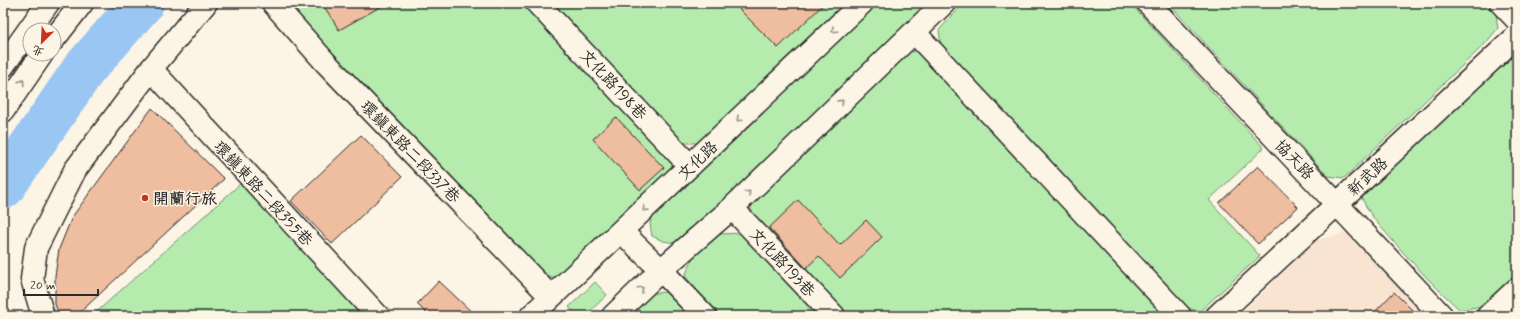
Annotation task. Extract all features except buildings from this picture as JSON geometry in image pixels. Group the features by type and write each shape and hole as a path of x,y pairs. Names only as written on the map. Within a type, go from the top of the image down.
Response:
{"street":[{"path":"3,66 48,3"},
{"path":"62,29 82,3"},
{"path":"43,316 32,279 36,248 75,170 151,69 206,3"},
{"name":"環鎮東路二段337巷","path":"273,3 326,63 551,297"},
{"name":"文化路198巷","path":"537,3 690,166"},
{"name":"文化路","path":"531,316 622,232 862,3"},
{"path":"613,316 732,208 944,3"},
{"name":"協天路","path":"1148,3 1442,316"},
{"path":"1501,3 1517,20"},
{"path":"914,32 1180,316"},
{"name":"新武路","path":"1217,316 1517,36"},
{"path":"3,111 37,62"},
{"name":"環鎮東路二段355巷","path":"151,69 378,316"},
{"name":"文化路193巷","path":"732,208 834,316"},
{"path":"622,232 662,270 705,316"},
{"path":"1488,316 1517,289"}],"shaded area":[{"path":"1348,232 1394,279 1426,316 1238,316 1317,240"}],"green space":[{"path":"284,3 526,3 676,162 567,274 549,278 476,210 360,88 336,57"},
{"path":"545,3 849,3 785,59 702,143 677,143"},
{"path":"875,3 932,3 688,234 675,243 663,241 652,236 650,224 653,214"},
{"path":"964,3 1130,3 1264,148 1209,200 1260,256 1200,311 1182,307 941,46 939,30"},
{"path":"1168,3 1484,3 1496,15 1498,28 1485,44 1344,178 1328,176"},
{"path":"1517,49 1517,274 1482,306 1460,310 1425,276 1393,241 1372,215 1362,198 1491,72"},
{"path":"922,51 1061,200 1164,316 843,316 750,215 753,196 907,52"},
{"path":"240,184 364,316 92,316"},
{"path":"742,233 819,316 719,316 685,276 694,255 719,234"},
{"path":"595,282 607,295 585,316 578,316 569,307"},
{"path":"665,292 689,316 626,316 648,294"}],"waterway":[{"path":"3,187 84,69 142,3"}],"place":[{"name":"開蘭行旅","path":"145,198"}]}
